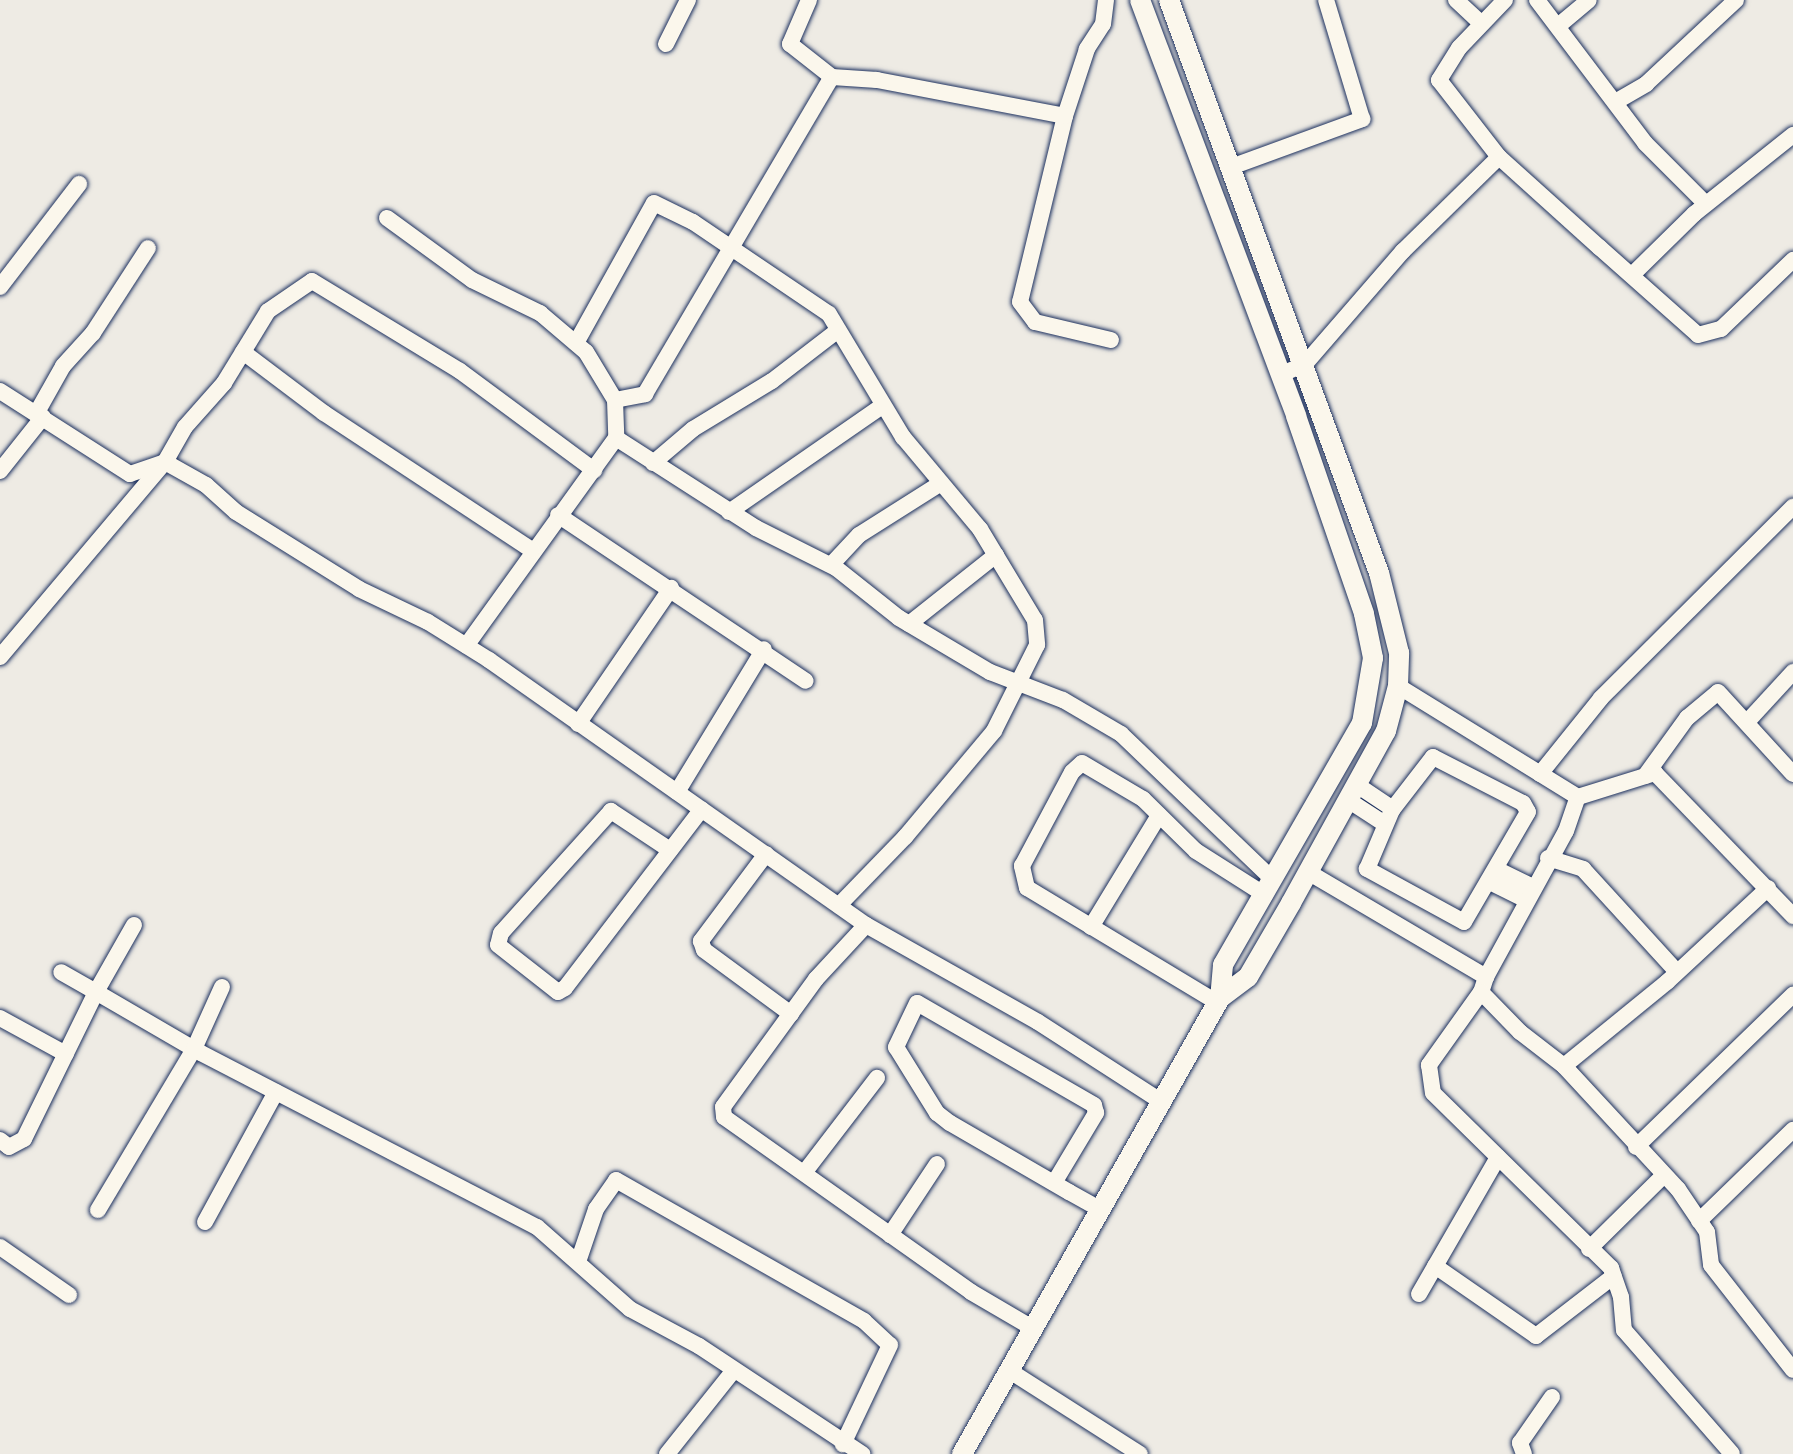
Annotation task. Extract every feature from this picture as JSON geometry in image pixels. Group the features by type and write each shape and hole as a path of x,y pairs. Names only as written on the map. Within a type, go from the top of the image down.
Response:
{"street":[{"path":"666,44 688,0"},
{"path":"809,0 790,44 832,77 877,80 1065,116"},
{"path":"1106,0 1103,24 1087,49 1065,116 1020,302 1035,322 1111,340"},
{"path":"1140,0 1280,375 1364,614 1373,658 1362,723 1223,965 1219,1000"},
{"path":"962,1454 1219,1000 1248,977 1308,872 1386,731 1398,686 1399,653 1390,604 1305,364 1169,0"},
{"path":"1231,167 1362,119 1326,0"},
{"path":"1456,0 1481,23"},
{"path":"1505,0 1481,23 1439,80 1499,157 1698,335 1709,335 1787,266 1793,286"},
{"path":"1537,0 1617,101 1645,143 1706,204"},
{"path":"1558,26 1589,0"},
{"path":"1617,101 1646,84 1736,0"},
{"path":"615,400 645,394 832,77"},
{"path":"1632,275 1706,204 1793,135"},
{"path":"1280,375 1305,364 1342,328 1403,251 1499,157"},
{"path":"0,287 79,184"},
{"path":"576,343 654,203 731,247 829,314 882,406 938,485 980,529 1035,620 1037,645 1015,681 994,731 969,765 839,905"},
{"path":"387,218 472,280 540,313 576,343 615,400 616,438 532,550 466,646"},
{"path":"0,471 40,416 63,366 93,333 148,248"},
{"path":"0,657 165,462 185,427 224,383 268,311 312,281 460,371 594,470"},
{"path":"653,463 693,429 772,381 837,331"},
{"path":"243,352 324,413 532,550"},
{"path":"0,391 130,474 165,462"},
{"path":"729,512 882,406"},
{"path":"616,438 729,512 831,565 909,624 1015,681 1063,700 1121,734 1269,888"},
{"path":"165,462 359,589 466,646 866,925 1038,1022 1162,1102"},
{"path":"831,565 859,535 938,485"},
{"path":"1540,774 1601,698 1793,507"},
{"path":"558,515 764,649 806,681"},
{"path":"909,624 996,555"},
{"path":"578,724 671,588"},
{"path":"677,792 764,649"},
{"path":"1747,722 1793,672"},
{"path":"1398,686 1578,797"},
{"path":"1645,776 1687,718 1718,692 1793,774"},
{"path":"1433,757 1523,803 1528,812 1469,916 1458,923 1374,877 1367,869 1389,816 1433,757"},
{"path":"1219,1000 1027,888 1021,877 1072,772 1082,763 1111,777 1159,815 1196,851 1269,888"},
{"path":"1732,1454 1624,1330 1614,1276 1433,1093 1429,1065 1483,985 1578,797 1655,773 1793,916"},
{"path":"1352,792 1389,816"},
{"path":"670,850 611,811 501,933 498,945 558,992 670,850 702,809"},
{"path":"1091,927 1159,815"},
{"path":"766,854 701,941 704,950 791,1014"},
{"path":"1548,858 1583,869 1629,914 1677,972"},
{"path":"1308,872 1483,985 1520,1032 1564,1066 1664,1175 1699,1221 1707,1232 1711,1265 1793,1370"},
{"path":"1493,876 1529,893"},
{"path":"1564,1066 1677,972 1768,888"},
{"path":"0,1140 9,1147 24,1139 96,992 134,925"},
{"path":"866,925 791,1014 723,1112 890,1235 1034,1329"},
{"path":"61,972 194,1049 537,1227 630,1309 734,1370 862,1454"},
{"path":"98,1210 194,1049 222,987"},
{"path":"1636,1147 1793,995"},
{"path":"1054,1183 1096,1113 1094,1105 917,1003 896,1047 937,1113 1054,1183 1101,1210"},
{"path":"0,1018 66,1054"},
{"path":"804,1173 877,1078"},
{"path":"205,1222 276,1092"},
{"path":"1699,1221 1793,1130"},
{"path":"1419,1294 1498,1157"},
{"path":"890,1235 937,1164"},
{"path":"1589,1249 1664,1175"},
{"path":"578,1262 596,1209 616,1180 864,1321 890,1345 843,1444"},
{"path":"0,1247 69,1295"},
{"path":"1435,1266 1536,1336 1614,1276"},
{"path":"667,1454 734,1370"},
{"path":"1010,1371 1140,1454"},
{"path":"1524,1454 1520,1443 1552,1397"}]}
